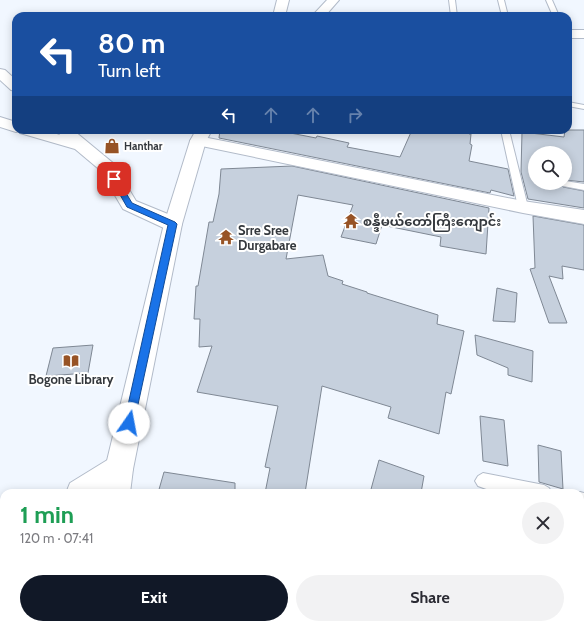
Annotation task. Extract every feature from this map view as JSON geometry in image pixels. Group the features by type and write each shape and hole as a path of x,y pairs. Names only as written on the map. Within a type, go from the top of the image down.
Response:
{"street":[{"path":"280,12 283,0"},
{"path":"322,12 333,0"},
{"path":"572,34 584,34"},
{"path":"0,73 12,83"},
{"path":"0,122 12,126"},
{"path":"40,134 80,145"},
{"path":"68,134 107,167 129,205 173,224"},
{"path":"92,489 117,481 173,224 201,136 523,207 584,217"}],"lane":[{"path":"452,0 454,12"},
{"path":"501,0 504,12"},
{"path":"549,0 554,12"},
{"path":"572,105 584,107"},
{"path":"506,134 523,207"},
{"path":"572,185 584,187"},
{"path":"483,481 524,489"}],"building":[{"path":"572,130 584,130 584,182 572,181 572,146 528,146 528,190 572,190 572,189 584,191 584,208 528,199 521,172 522,134 564,137 564,134 572,134"},
{"path":"220,134 296,134 316,138 317,136 349,143 347,147 400,157 410,134 471,134 470,144 472,145 469,161 508,169 514,196 491,190 490,193 219,138"},
{"path":"292,166 489,208 486,254 440,246 441,237 382,225 376,244 341,237 353,205 298,195 286,259 323,255 328,276 343,281 342,284 438,315 437,324 464,331 451,394 446,392 439,434 388,418 391,407 322,386 306,489 266,489 270,468 265,467 278,406 197,392 212,346 199,347 200,319 194,319 196,286 198,286 209,222 213,222 219,194 221,169"},
{"path":"533,216 584,225 584,270 562,266 563,279 549,276 567,323 549,323 530,269 535,268"},
{"path":"497,288 517,293 515,322 493,321"},
{"path":"475,335 533,351 532,382 508,375 508,368 477,355"},
{"path":"93,345 88,373 46,376 53,348"},
{"path":"480,416 504,420 508,466 483,461"},
{"path":"538,445 561,451 563,489 539,482"},
{"path":"379,460 424,476 422,489 371,489"},
{"path":"164,472 235,483 235,489 159,489"}],"place":[{"name":"Hanthar","path":"112,146"},
{"name":"စန္ဒီမယ်တော်ကြီးကျောင်း","path":"351,221"},
{"name":"Srre Sree Durgabare","path":"226,237"},
{"name":"Bogone Library","path":"71,361"}],"route":[{"path":"114,179 129,205 173,224 129,423"}]}
